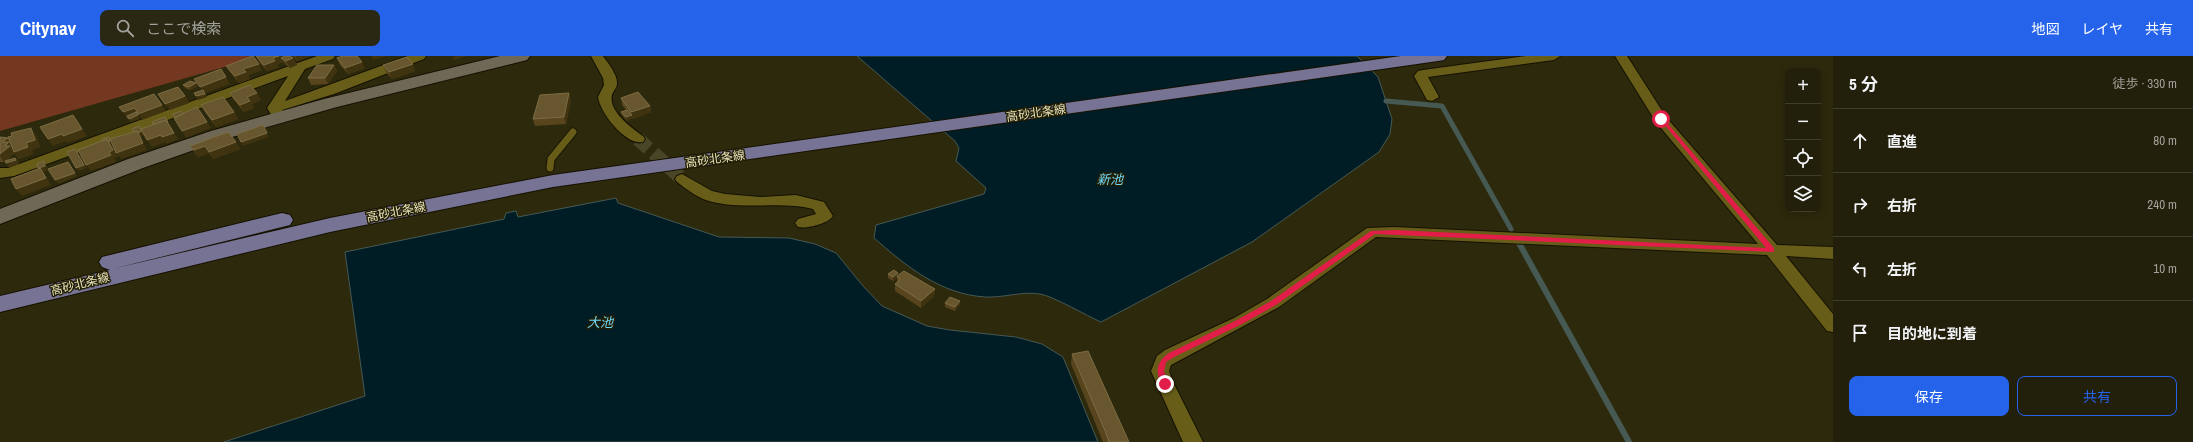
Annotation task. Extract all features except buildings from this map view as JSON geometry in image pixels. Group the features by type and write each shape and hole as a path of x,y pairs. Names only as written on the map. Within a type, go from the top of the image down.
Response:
{"main road":[{"name":"高砂北条線","path":"0,304 330,225 553,181 904,125 1356,56"},
{"name":"高砂北条線","path":"0,290 157,249 332,209 550,168 904,125 1438,56"}],"street":[{"path":"0,172 9,173 329,56"},
{"path":"0,217 168,152 277,113 370,73 420,56"},
{"path":"277,113 521,56"},
{"path":"597,56 610,78 611,85 605,94 604,100 620,124 638,139"},
{"path":"1432,97 1421,79 1423,74 1554,56"},
{"path":"1621,56 1661,119 1772,250 1833,326"},
{"path":"277,113 299,68"},
{"path":"682,179 707,195 725,199 760,202 796,200 819,206 825,216 804,223"},
{"path":"1193,442 1160,371 1163,361 1171,355 1240,322 1273,303 1373,232 1833,253"}],"lane":[{"path":"550,168 551,159 573,132"}],"shaded area":[{"path":"0,56 253,56 242,62 0,131"}],"water":[{"name":"新池","path":"857,56 1357,56 1378,77 1392,119 1390,134 1379,152 1252,242 1101,322 1061,302 1040,294 1026,293 999,297 985,297 969,295 953,290 925,277 911,268 874,238 876,225 984,194 986,188 956,161 959,148 955,141"},
{"name":"大池","path":"616,198 618,203 719,237 789,238 815,244 836,253 863,286 882,306 927,326 1016,337 1042,344 1063,357 1098,442 224,442 365,396 345,252 504,219 506,213 516,211 518,217"}],"waterway":[{"path":"1386,101 1442,106 1511,229"},
{"path":"1519,243 1629,442"}],"tunnel":[{"path":"638,139 682,179"}],"route":[{"path":"1165,384 1160,371 1163,361 1171,355 1240,322 1273,303 1305,282 1373,232 1772,250 1661,119"}]}
